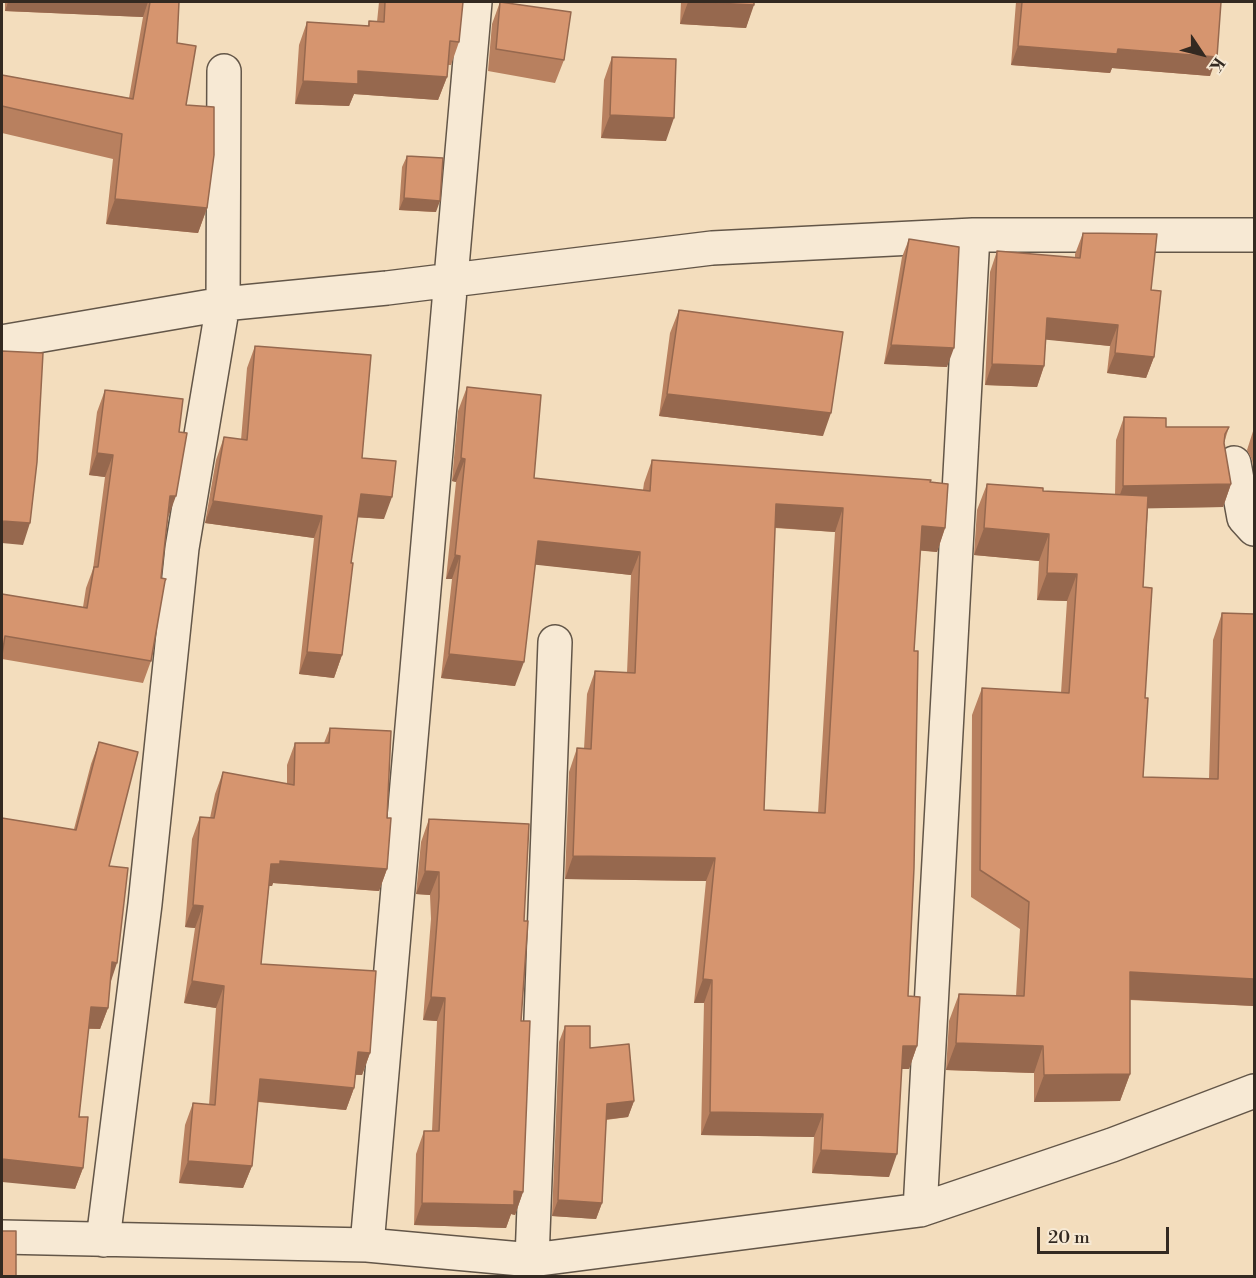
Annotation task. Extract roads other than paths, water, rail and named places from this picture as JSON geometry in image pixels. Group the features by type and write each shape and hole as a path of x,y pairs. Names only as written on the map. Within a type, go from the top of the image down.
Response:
{"street":[{"path":"367,1245 475,2"},
{"path":"103,1240 145,904 182,548 223,304 224,71"},
{"path":"920,1210 974,235"},
{"path":"2,342 223,304 450,280 712,248 974,235 1254,235"},
{"path":"1234,464 1244,518 1254,529"},
{"path":"532,1260 555,642"},
{"path":"2,1237 367,1245 532,1260 920,1210 1112,1145 1254,1091"}]}
